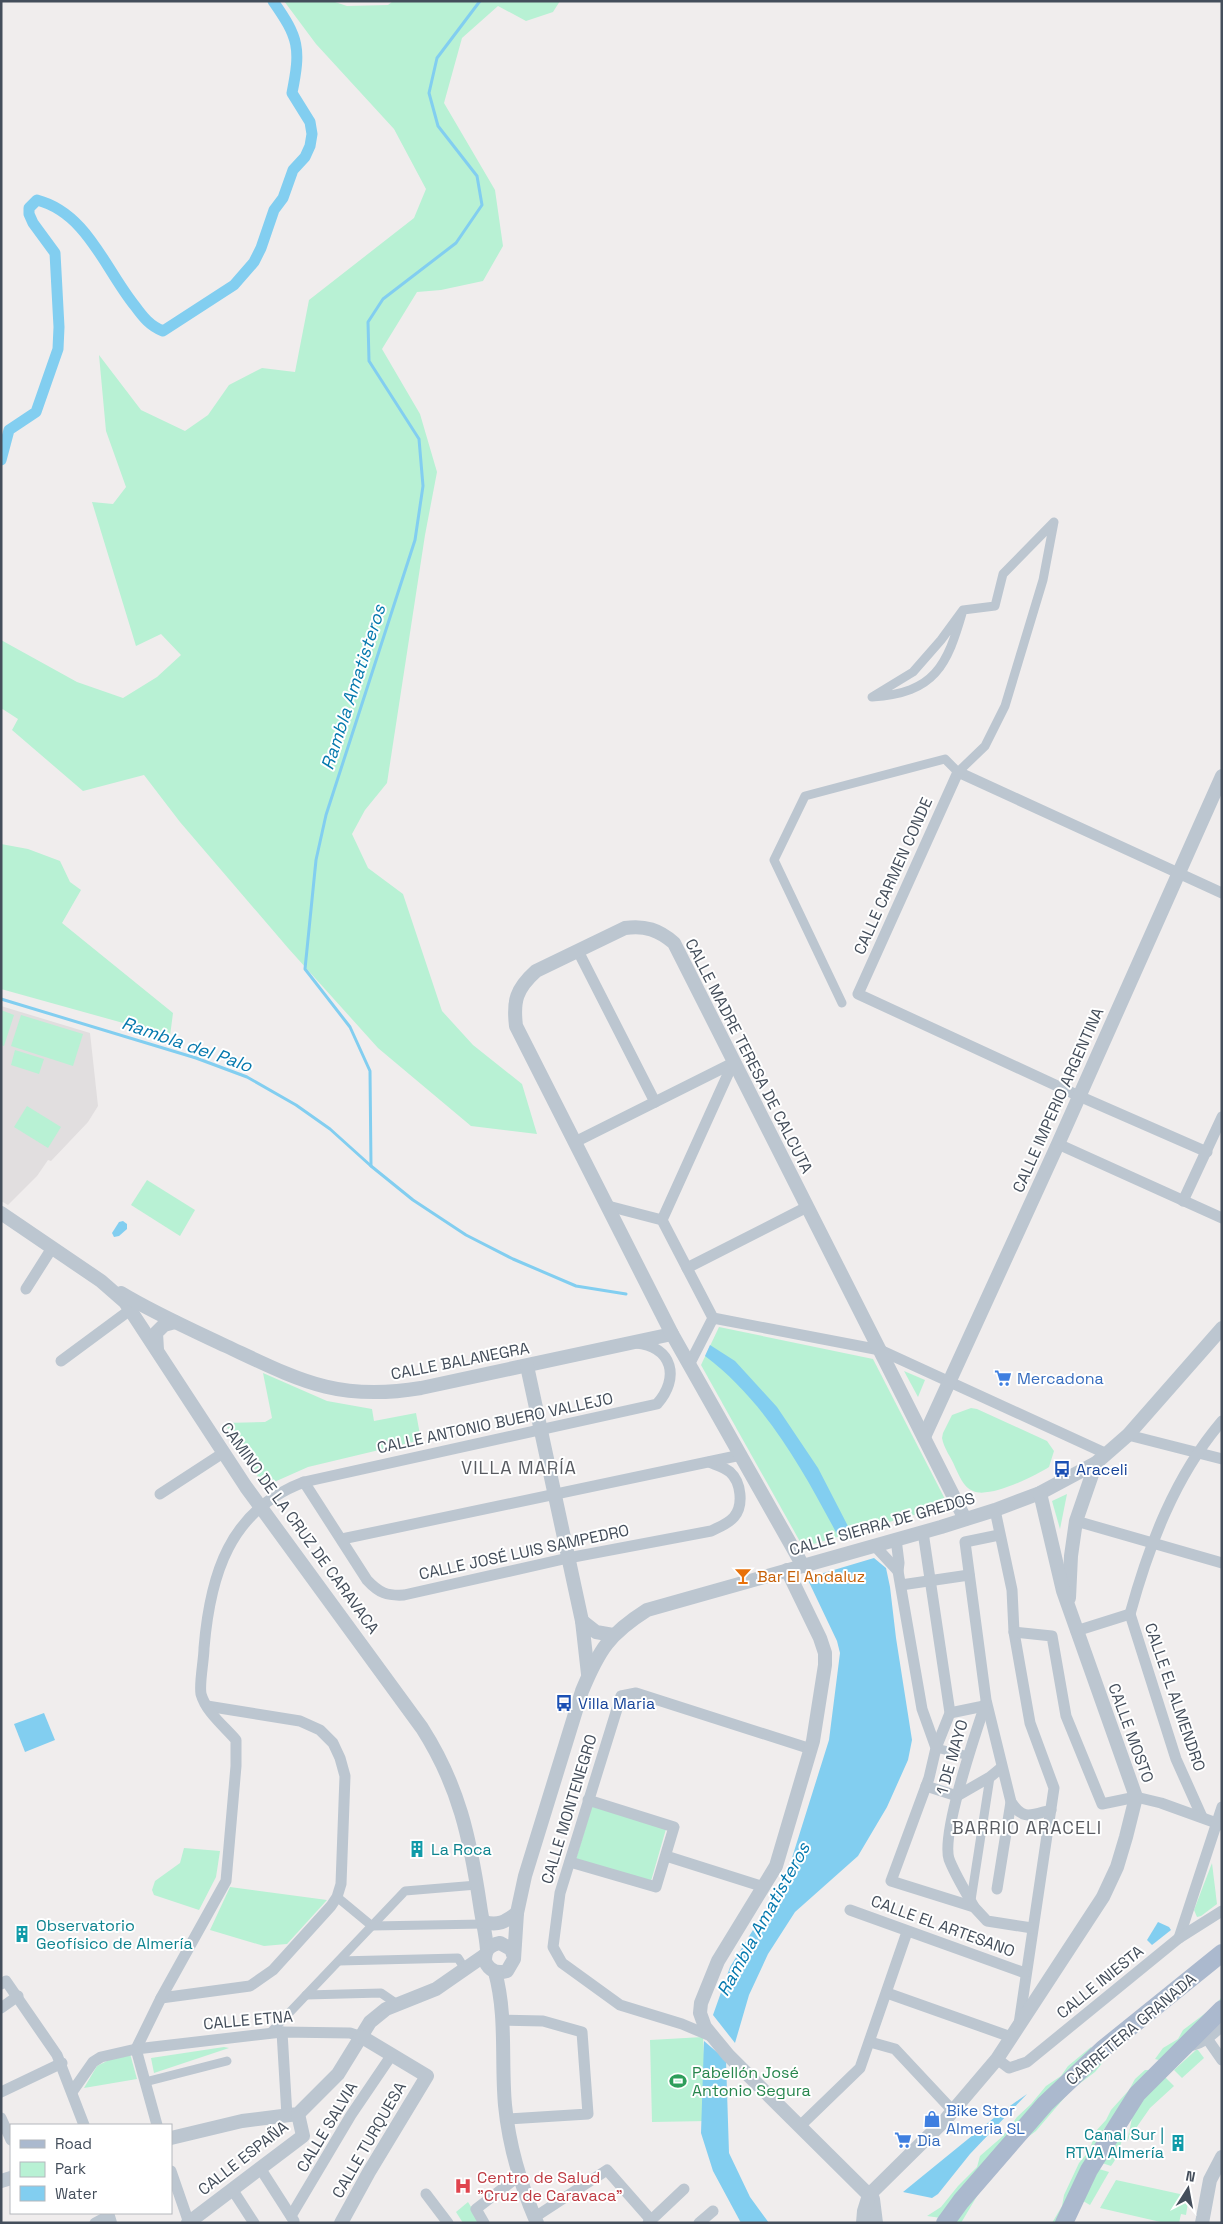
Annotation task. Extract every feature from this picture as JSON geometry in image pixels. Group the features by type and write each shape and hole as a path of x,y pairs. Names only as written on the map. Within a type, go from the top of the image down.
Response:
{"main road":[{"name":"CARRETERA GRANADA","path":"945,2223 961,2201 1052,2098 1103,2049 1222,1953"},
{"path":"1064,2223 1088,2170 1137,2094 1181,2047 1222,2009"}],"street":[{"path":"958,772 985,746 1005,706 1042,580 1054,522 1003,574 995,606 963,610 941,640 913,672 872,697 896,696 918,688 936,674 953,644 963,610"},
{"path":"842,1003 774,860 805,796 945,759 958,772 1222,893"},
{"name":"CALLE CARMEN CONDE","path":"958,772 858,994 1078,1096"},
{"name":"CALLE IMPERIO ARGENTINA","path":"924,1437 1058,1144 1222,776"},
{"name":"CALLE MADRE TERESA DE CALCUTA","path":"803,1566 672,1334 516,1026 514,1008 519,990 536,971 625,928 638,926 663,934 674,943 965,1520"},
{"path":"578,951 654,1102"},
{"path":"575,1142 733,1063"},
{"path":"662,1220 733,1063"},
{"path":"1078,1096 1207,1152"},
{"path":"1184,1201 1222,1117"},
{"path":"1058,1144 1222,1218"},
{"path":"608,1206 662,1220 713,1318"},
{"path":"687,1268 807,1207"},
{"name":"CAMINO DE LA CRUZ DE CARAVACA","path":"1,1214 101,1281 124,1302 223,1453 377,1664 440,1755 466,1827 485,1926 486,1952"},
{"path":"26,1289 52,1248"},
{"name":"CALLE BALANEGRA","path":"101,1281 175,1322 301,1380 346,1391 393,1392 527,1366 672,1334"},
{"path":"61,1361 130,1310"},
{"path":"713,1318 880,1350 949,1381 1101,1458"},
{"path":"689,1365 713,1318"},
{"path":"163,1364 157,1349 156,1333 164,1325 175,1322"},
{"name":"CALLE SIERRA DE GREDOS","path":"512,1963 517,1913 525,1876 588,1677 600,1652 624,1624 647,1610 965,1520 1040,1493 1101,1458 1128,1435 1222,1328"},
{"name":"CALLE ANTONIO BUERO VALLEJO","path":"207,1706 201,1693 206,1625 213,1586 219,1566 228,1547 260,1506 288,1488 304,1482 657,1404 668,1387 670,1368 665,1357 658,1350 648,1344 634,1342"},
{"path":"527,1366 582,1621 588,1677"},
{"path":"1076,1631 1130,1614 1152,1544 1178,1485 1197,1454 1222,1421"},
{"path":"1128,1435 1222,1459"},
{"path":"160,1494 223,1453"},
{"path":"342,1539 741,1455"},
{"name":"CALLE MOSTO","path":"1068,1606 1071,1556 1076,1521 1101,1458"},
{"name":"CALLE JOSÉ LUIS SAMPEDRO","path":"304,1482 342,1539 366,1580 376,1590 388,1596 404,1595 568,1558 711,1531 726,1524 736,1515 740,1494 730,1472 709,1462"},
{"name":"CALLE MOSTO","path":"869,2195 953,2111 997,2059 1102,1898 1117,1867 1136,1797 1063,1591 1040,1493"},
{"path":"995,1510 1012,1590 1014,1632 1030,1723 1054,1788 1025,1972 1019,2024"},
{"path":"1076,1521 1222,1563"},
{"path":"923,1532 950,1713 936,1748 926,1786 891,1881 972,1904 987,1921 1032,1928"},
{"path":"999,1535 965,1542 985,1703 1010,1802 1017,1812 1025,1816 1050,1810"},
{"path":"896,1540 898,1570 922,1709 936,1748"},
{"path":"874,1546 898,1570"},
{"path":"682,2024 694,2015 700,2006 718,1961 776,1866 811,1750 821,1693 824,1653 820,1638 787,1570"},
{"path":"901,1585 968,1575"},
{"name":"CALLE EL ALMENDRO","path":"1130,1614 1176,1759 1202,1817"},
{"path":"582,1621 596,1632 613,1635"},
{"path":"596,1632 600,1652"},
{"path":"1014,1632 1052,1636 1066,1716 1102,1804 1136,1797 1161,1803 1219,1824"},
{"name":"CALLE MONTENEGRO","path":"713,2037 682,2024 620,2005 562,1963 553,1947 560,1893 621,1696 636,1693 811,1750"},
{"path":"950,1713 985,1703"},
{"name":"1 DE MAYO","path":"972,1904 949,1858 948,1844 957,1796 985,1703"},
{"path":"161,1998 250,1986 263,1978 273,1970 337,1896 341,1884 345,1776 333,1743 320,1730 300,1721 207,1706"},
{"path":"157,2124 136,2048 161,1998 226,1881 236,1766 236,1740 207,1706"},
{"path":"936,1748 969,1756"},
{"path":"926,1786 957,1796 990,1777 1001,1768"},
{"path":"972,1904 990,1777"},
{"path":"570,1862 656,1887 666,1856 674,1827 588,1800"},
{"path":"997,1889 1010,1802"},
{"path":"1179,1938 1219,1824 1222,1806"},
{"path":"666,1856 764,1887"},
{"path":"269,2034 405,1891 477,1885"},
{"path":"337,1896 372,1926 485,1926 503,1923 517,1913"},
{"name":"CALLE EL ARTESANO","path":"850,1910 1025,1972"},
{"name":"CALLE INIESTA","path":"997,2059 1009,2068 1027,2062 1179,1938 1222,1910"},
{"name":"CALLE SIERRA DE GREDOS","path":"501,1943 517,1913"},
{"path":"485,1926 501,1943 511,1948 512,1963 502,1996 505,2098 519,2176 533,2221 607,2170 650,2222 684,2189"},
{"path":"800,2126 860,2068 908,1932"},
{"path":"172,2138 242,2121 292,2115 338,2074 370,2022 386,2009 436,1989 467,1968 486,1952 491,1945 501,1943"},
{"path":"486,1952 485,1961 493,1971 502,1996"},
{"path":"339,1960 458,1958 467,1968 502,1972 512,1963"},
{"path":"4,1982 18,1996 62,2063 84,2124"},
{"path":"306,1995 381,1993 397,2004"},
{"path":"887,1993 1011,2036"},
{"path":"1,2008 18,1996"},
{"path":"700,2006 702,2022 732,2059 873,2199 876,2223"},
{"path":"502,2020 543,2020 582,2032 588,2114 508,2119"},
{"path":"1181,2047 1198,2046 1208,2040 1222,2026"},
{"path":"282,2032 292,2115"},
{"name":"CALLE ETNA","path":"72,2092 93,2062 101,2057 136,2048 282,2032 350,2033 362,2037"},
{"path":"362,2037 391,2056"},
{"path":"1208,2040 1222,2060"},
{"path":"870,2042 896,2049 953,2111"},
{"name":"CALLE TURQUESA","path":"342,2223 369,2172 427,2076 391,2056"},
{"name":"CALLE SALVIA","path":"294,2220 352,2115 391,2056"},
{"path":"145,2082 227,2061"},
{"path":"1,2092 62,2063"},
{"name":"CALLE ESPAÑA","path":"188,2223 303,2136 292,2115"},
{"path":"1,2118 10,2138"},
{"path":"1202,2223 1210,2180 1222,2156"},
{"path":"260,2168 294,2220"},
{"path":"172,2173 188,2223"},
{"path":"484,2223 476,2209 519,2176"},
{"path":"232,2189 254,2223"},
{"path":"426,2194 448,2223"},
{"path":"863,2223 864,2210 869,2195"},
{"path":"699,2223 713,2211"}],"shaded area":[{"path":"1,1006 90,1033 98,1106 88,1122 51,1161 48,1160 37,1176 8,1205 1,1201"}],"green space":[{"path":"284,1 332,1 347,6 388,5 393,1 560,1 553,12 526,21 498,6 462,38 444,103 495,190 503,246 483,281 441,290 417,292 382,349 420,414 437,472 425,535 387,783 365,810 352,834 368,868 403,894 442,1011 473,1045 522,1084 537,1134 471,1126 378,1048 288,948 180,822 144,775 83,791 12,730 18,719 1,708 1,640 77,682 123,698 157,677 181,655 161,634 136,646 92,502 113,504 126,487 106,431 99,355 141,410 185,431 208,415 229,385 262,368 295,372 309,300 414,218 426,189 394,129 316,44"},
{"path":"1,844 28,849 60,861 70,882 81,890 62,923 173,1013 170,1036 1,989"},
{"path":"1,1010 14,1015 4,1046 1,1045"},
{"path":"21,1015 83,1034 73,1066 11,1046"},
{"path":"15,1050 44,1059 39,1074 11,1065"},
{"path":"27,1106 61,1127 48,1148 14,1127"},
{"path":"147,1180 195,1210 180,1236 131,1205"},
{"path":"719,1327 873,1359 948,1505 803,1547 701,1365"},
{"path":"904,1371 925,1380 918,1397"},
{"path":"263,1373 327,1401 372,1409 374,1421 416,1413 421,1440 308,1467 263,1487 251,1463 224,1423 265,1422 272,1418"},
{"path":"971,1408 1047,1441 1054,1451 1049,1467 1023,1481 990,1492 980,1493 970,1489 960,1477 942,1438 952,1415"},
{"path":"1067,1494 1060,1529 1052,1501"},
{"path":"592,1806 666,1829 651,1881 576,1859"},
{"path":"184,1848 220,1851 216,1877 199,1910 154,1895 152,1890 155,1881 180,1863"},
{"path":"1212,1863 1217,1904 1197,1917 1194,1910"},
{"path":"230,1887 327,1900 287,1944 264,1946 210,1930"},
{"path":"1222,1997 1222,2001 1159,2060 1155,2059 1163,2048 1178,2039 1183,2030 1211,2009"},
{"name":"Pabellón José Antonio Segura","path":"703,2037 708,2121 652,2122 650,2040"},
{"path":"224,2047 229,2048 154,2073 151,2058"},
{"path":"1091,2047 1093,2049 941,2218 927,2216 941,2207 977,2167 980,2156 1003,2136 1017,2117 1046,2086 1061,2076 1068,2066"},
{"path":"129,2050 137,2079 84,2088 97,2066"},
{"path":"1196,2050 1204,2058 1182,2078 1174,2070"},
{"path":"1100,2060 1104,2061 1095,2072 1071,2090 980,2191 961,2223 953,2221 1013,2149"},
{"path":"1145,2070 1149,2070 1102,2132 1057,2223 1052,2223 1062,2206 1064,2195 1079,2163 1089,2151 1096,2131 1129,2090 1135,2079"},
{"path":"1165,2077 1174,2086 1150,2108 1127,2141 1135,2105"},
{"path":"1125,2128 1114,2162 1111,2166 1102,2163"},
{"path":"1099,2169 1109,2172 1090,2205 1083,2201"},
{"path":"1116,2180 1189,2196 1186,2215 1181,2214 1179,2223 1165,2223 1100,2208"},
{"path":"468,2202 481,2223 463,2223 456,2212"}],"water":[{"path":"123,1221 127,1224 127,1229 119,1236 114,1237 112,1233 119,1222"},
{"path":"710,1345 735,1361 777,1407 818,1468 851,1532 838,1536 797,1462 765,1416 727,1374 705,1356"},
{"path":"874,1558 886,1568 890,1587 912,1740 908,1760 887,1807 858,1856 795,1912 768,1954 749,1995 735,2043 713,2015 730,1967 786,1877 829,1740 840,1653 837,1641 807,1578"},
{"path":"44,1713 55,1740 25,1752 14,1724"},
{"path":"1158,1922 1169,1927 1171,1930 1152,1945 1147,1940"},
{"path":"704,2041 726,2060 729,2153 750,2197 769,2223 741,2223 713,2171 701,2133"},
{"path":"1027,2094 970,2154 938,2194 932,2198 903,2192 1000,2113"}],"waterway":[{"path":"1,460 9,430 36,412 58,349 59,327 55,253 33,223 29,214 29,208 37,200 54,207 82,229 141,314 151,324 163,331 234,285 254,262 261,248 274,210 283,198 293,170 305,157 310,146 312,134 310,122 292,93 297,54 296,44 288,25 273,1"},
{"name":"Rambla Amatisteros","path":"480,1 437,58 429,93 438,126 477,176 482,205 456,243 383,299 368,322 369,361 419,439 423,486 415,540 326,815 316,860 305,969 350,1027 370,1071 371,1166 413,1200 466,1235 513,1259 576,1286 626,1294"},
{"name":"Rambla del Palo","path":"1,999 196,1058 247,1077 296,1105 330,1129 371,1166"}],"place":[{"name":"Mercadona","path":"1003,1378"},
{"name":"Araceli","path":"1062,1469"},
{"name":"Bar El Andaluz","path":"743,1576"},
{"name":"Villa Maria","path":"564,1703"},
{"name":"La Roca","path":"417,1849"},
{"name":"Observatorio Geofísico de Almería","path":"22,1934"},
{"name":"Pabellón José Antonio Segura","path":"678,2081"},
{"name":"Bike Stor Almeria SL","path":"932,2119"},
{"name":"Dia","path":"903,2140"},
{"name":"Canal Sur | RTVA Almería","path":"1178,2143"},
{"name":"Centro de Salud \"Cruz de Caravaca\"","path":"463,2186"}],"district":[{"name":"VILLA MARÍA","path":"519,1467"},
{"name":"BARRIO ARACELI","path":"1027,1827"}]}
